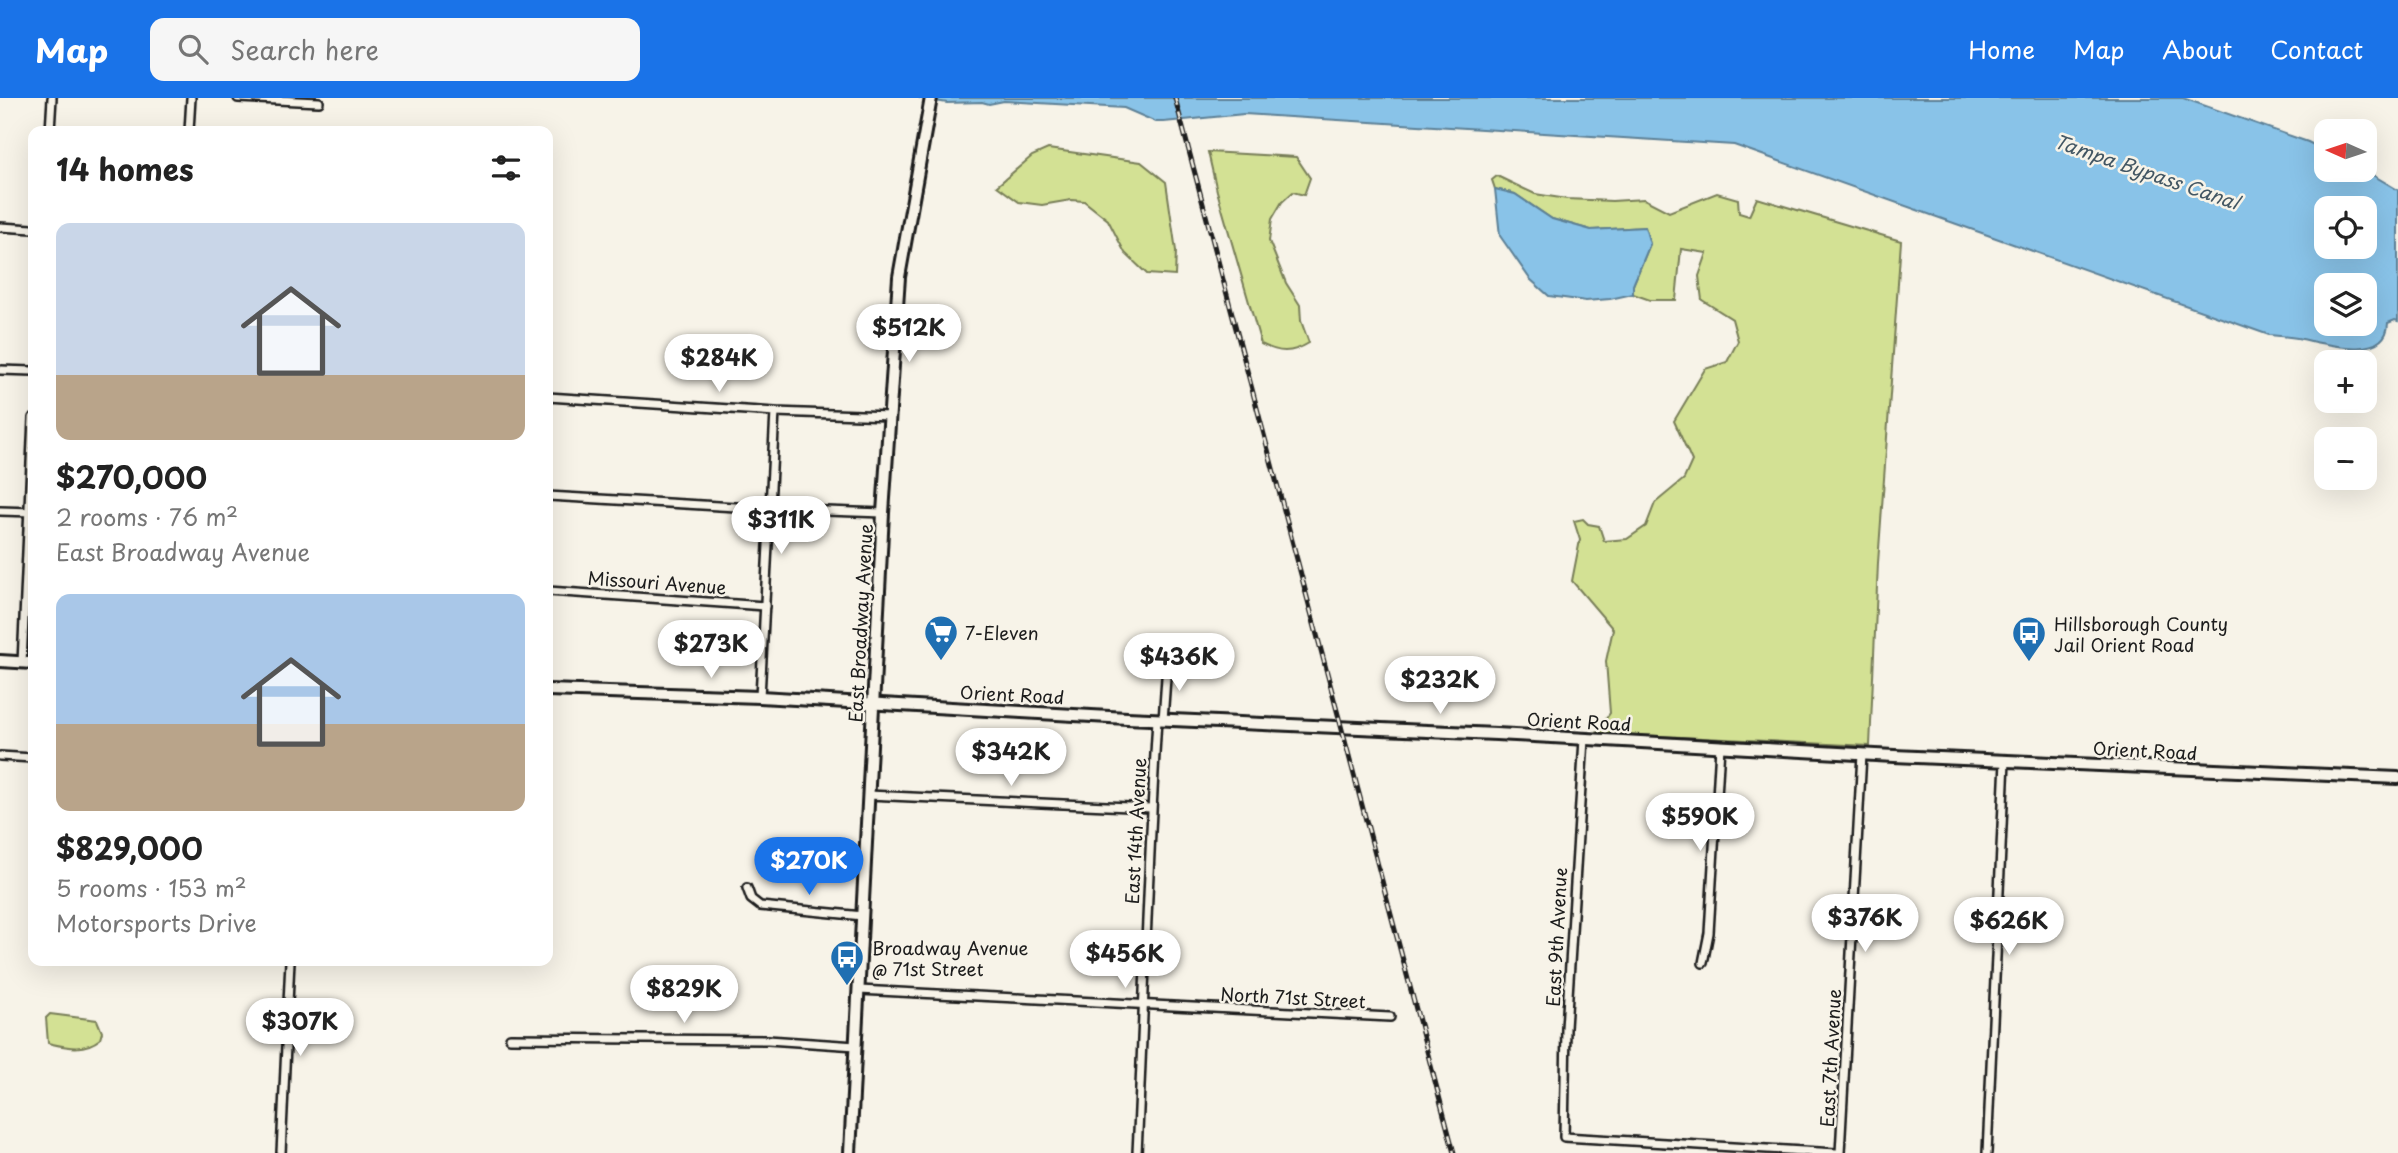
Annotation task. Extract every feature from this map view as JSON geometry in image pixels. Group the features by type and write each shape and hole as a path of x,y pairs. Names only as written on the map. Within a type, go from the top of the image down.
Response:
{"street":[{"path":"50,126 52,98"},
{"path":"189,126 191,98"},
{"path":"238,98 319,102"},
{"name":"East Broadway Avenue","path":"850,1153 898,277 931,98"},
{"path":"0,227 28,229"},
{"path":"0,370 28,371"},
{"path":"553,397 775,412 890,416"},
{"path":"760,698 775,412"},
{"path":"553,496 883,513"},
{"path":"0,511 28,512"},
{"name":"Missouri Avenue","path":"553,591 765,606"},
{"path":"0,662 27,663 28,613"},
{"name":"East 14th Avenue","path":"1137,1153 1151,808 1167,664"},
{"name":"Orient Road","path":"553,690 2398,778"},
{"name":"East 9th Avenue","path":"1584,739 1566,1028 1564,1137 1703,1144"},
{"path":"1703,963 1709,933 1720,746"},
{"name":"East 7th Avenue","path":"1838,1153 1862,754"},
{"path":"0,756 28,758"},
{"path":"1987,1153 2005,761"},
{"path":"868,795 1151,808"},
{"path":"747,888 751,900 760,906 863,916"},
{"path":"281,1153 290,966"},
{"name":"North 71st Street","path":"859,990 1390,1017"},
{"path":"510,1038 768,1040 856,1046"},
{"path":"1702,1153 1703,1144 1838,1153"}],"green space":[{"path":"1048,149 1141,162 1166,182 1176,251 1175,276 1147,274 1125,253 1108,220 1084,201 1071,200 1042,205 1019,202 997,186 1032,156"},
{"path":"1208,152 1296,157 1310,178 1304,195 1293,192 1282,202 1272,219 1269,241 1286,283 1300,305 1301,321 1309,343 1303,347 1285,351 1261,344"},
{"path":"1497,176 1535,194 1567,199 1644,199 1669,212 1717,193 1738,199 1739,213 1749,216 1757,198 1901,241 1878,563 1870,746 1596,733 1610,713 1606,661 1613,629 1572,581 1580,540 1574,521 1583,519 1588,524 1599,526 1604,541 1627,539 1646,526 1655,503 1684,479 1692,461 1674,421 1705,369 1727,362 1738,341 1732,319 1702,300 1699,276 1707,253 1681,249 1676,300 1650,300 1633,294 1633,285 1650,244 1645,227 1591,230 1552,219 1515,194 1495,189 1492,180"},
{"path":"50,1014 97,1020 102,1032 100,1039 81,1047 48,1043 46,1018"}],"water":[{"name":"Tampa Bypass Canal","path":"919,98 2183,98 2314,145 2314,182 2377,182 2377,178 2398,190 2398,321 2388,323 2385,335 2377,343 2366,347 2353,348 2269,335 1734,145 1244,114 1156,122 1124,108 947,103"},
{"path":"1495,189 1515,194 1552,219 1591,230 1645,227 1650,244 1633,285 1633,294 1586,301 1549,296 1530,279 1500,236"}],"railway":[{"path":"1175,98 1454,1153"}],"place":[{"name":"7-Eleven","path":"941,662"},
{"name":"Hillsborough County Jail Orient Road","path":"2029,663"},
{"name":"Broadway Avenue @ 71st Street","path":"847,987"}]}
